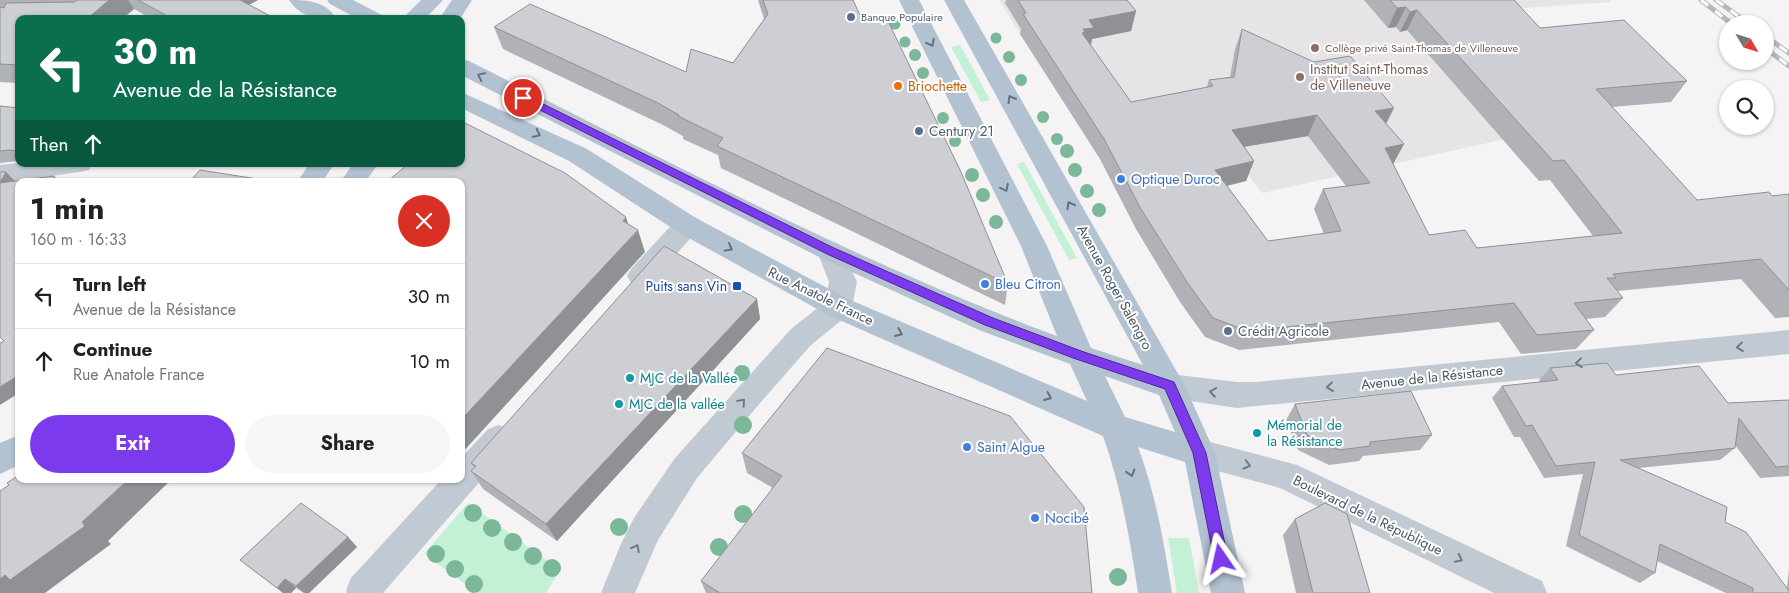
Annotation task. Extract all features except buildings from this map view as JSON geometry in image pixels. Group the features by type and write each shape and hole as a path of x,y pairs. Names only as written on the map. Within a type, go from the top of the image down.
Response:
{"main road":[{"path":"299,0 321,15"},
{"path":"337,0 367,15"},
{"path":"416,15 432,0"},
{"path":"452,15 462,0"},
{"path":"909,0 1034,246 1080,356 1115,427 1132,474 1144,523 1155,593"},
{"name":"Avenue Roger Salengro","path":"954,0 1170,386 1199,453 1228,593"},
{"path":"465,68 830,251 989,322 1080,356"},
{"name":"Rue Anatole France","path":"465,101 578,154 687,225 838,307 1115,427 1199,453"},
{"path":"312,178 320,167"},
{"path":"355,178 364,167"},
{"name":"Avenue de la Résistance","path":"1080,356 1170,386"},
{"path":"0,460 15,451"}],"street":[{"path":"0,174 56,167"},
{"path":"621,298 687,225"},
{"path":"618,593 632,557 646,529 686,468 801,337 838,307 843,282 830,251"},
{"name":"Avenue de la Résistance","path":"1170,386 1237,395 1256,394 1789,342"},
{"path":"465,475 516,418"},
{"name":"Boulevard de la République","path":"1199,453 1286,476 1530,593"},
{"path":"365,593 363,590 458,483"}],"shaded area":[{"name":"Institut Saint-Thomas de Villeneuve","path":"999,0 1609,0 1612,2 1494,10 1590,120 1262,193 1218,136 1100,159"}],"green space":[{"path":"960,45 990,100 981,102 951,47"},
{"path":"1024,162 1077,258 1069,260 1017,164"},
{"path":"468,503 560,570 546,593 477,593 424,554"},
{"path":"1168,538 1189,538 1199,593 1177,593"}],"railway":[{"path":"1701,0 1720,15"},
{"path":"1716,0 1737,15"},
{"path":"1774,42 1789,53"},
{"path":"1774,55 1789,66"}],"place":[{"name":"Banque Populaire","path":"851,17"},
{"name":"Collège privé Saint-Thomas de Villeneuve","path":"1315,48"},
{"name":"Institut Saint-Thomas de Villeneuve","path":"1300,77"},
{"name":"Briochette","path":"898,86"},
{"name":"Century 21","path":"919,131"},
{"name":"Optique Duroc","path":"1121,179"},
{"name":"Bleu Citron","path":"985,284"},
{"name":"Puits sans Vin","path":"737,286"},
{"name":"Crédit Agricole","path":"1228,331"},
{"name":"MJC de la Vallée","path":"630,378"},
{"name":"MJC de la vallée","path":"619,404"},
{"name":"Mémorial de la Résistance","path":"1257,433"},
{"name":"Saint Algue","path":"967,447"},
{"name":"Nocibé","path":"1035,518"}],"route":[{"path":"523,98 830,251 989,322 1080,356 1170,386 1199,453 1221,559"}]}
